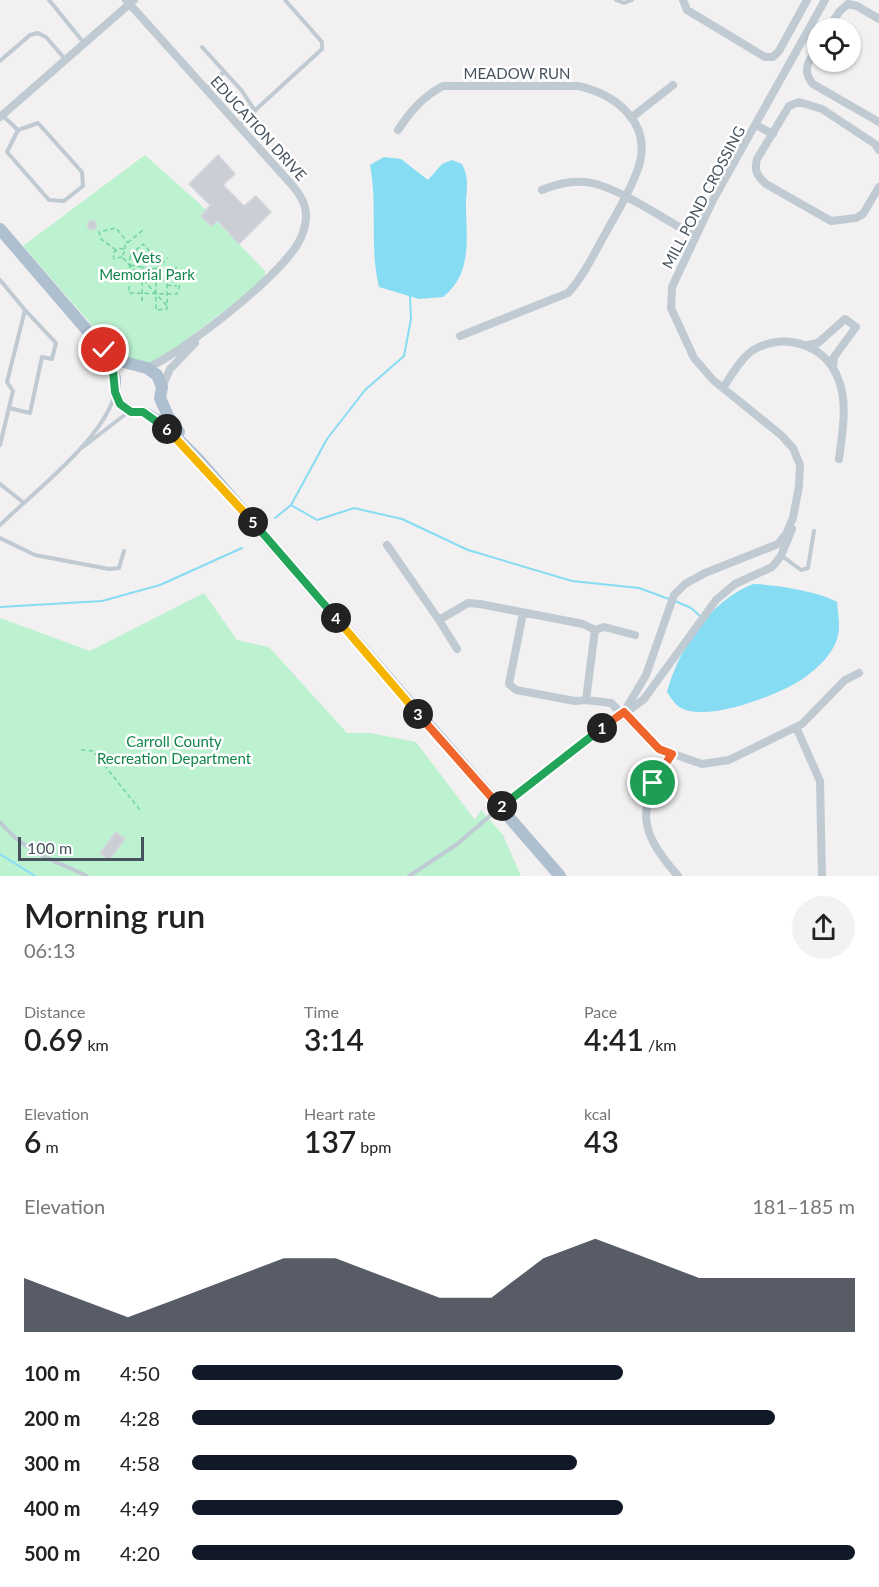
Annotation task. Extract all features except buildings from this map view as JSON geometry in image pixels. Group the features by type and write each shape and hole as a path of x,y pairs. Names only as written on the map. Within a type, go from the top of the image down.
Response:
{"main road":[{"path":"0,229 104,350 120,361 142,367 157,375 168,416 199,460"},
{"path":"104,350 120,404 162,423 199,460 560,876"},
{"path":"115,388 124,371 142,367"},
{"path":"137,412 154,407 161,392"}],"street":[{"path":"683,0 687,10 765,57 773,57 779,51 807,0"},
{"name":"MILL POND CROSSING","path":"815,18 825,0"},
{"path":"1,116 130,1"},
{"name":"EDUCATION DRIVE","path":"130,1 301,196 306,208 305,226 297,247 288,260 206,331 169,357 142,367"},
{"path":"835,18 848,4 857,6 879,19"},
{"path":"793,27 807,31"},
{"name":"MILL POND CROSSING","path":"500,807 624,712 646,675 674,596 685,584 705,573 778,544 793,519 800,465 793,448 723,388 694,358 671,308 672,287 694,236 807,33"},
{"path":"807,65 805,68 807,76 813,84 879,122"},
{"name":"MEADOW RUN","path":"398,130 411,111 429,94 443,86 578,86 597,91 618,102 631,118 641,140 640,164 625,198 580,280 568,293 460,336"},
{"path":"631,118 673,86"},
{"path":"879,150 875,144 822,110 799,102 789,106 757,159 755,169 758,178 831,221 856,218 863,214 879,187"},
{"path":"756,125 773,135"},
{"path":"542,190 556,184 574,182 596,184 694,236"},
{"path":"808,345 818,343 845,319 856,327 834,357 833,368"},
{"name":"EDUCATION DRIVE","path":"161,392 171,369 206,331"},
{"path":"723,388 754,350 790,342 808,345 822,353 840,382 843,400 839,459"},
{"path":"624,712 644,699 716,600 735,585 772,567 781,556 792,534 793,519"},
{"path":"387,545 457,649"},
{"path":"439,620 468,603 583,624 595,630 604,627 635,635"},
{"path":"523,614 510,684 516,690 575,701 611,703 624,712 659,749 702,764 729,760 796,727 845,680 859,673"},
{"path":"586,700 595,630"},
{"path":"796,727 820,781 822,876"},
{"path":"672,754 653,783 646,805 645,822 659,854 678,876"}],"lane":[{"path":"49,0 84,43"},
{"path":"239,124 322,49 322,42 285,0"},
{"path":"616,0 624,3 632,0"},
{"path":"0,61 30,35 38,33 45,37 66,60"},
{"path":"202,47 255,111"},
{"path":"206,88 224,72"},
{"path":"1,116 18,130"},
{"path":"38,123 82,172 83,186 64,201 49,200 7,152 18,130 38,123"},
{"path":"0,281 56,343 52,359 42,357 30,413 9,408"},
{"path":"0,445 13,391 7,382 25,310"},
{"path":"73,455 108,412 115,388"},
{"path":"0,525 73,455 113,421 137,412"},
{"path":"0,484 24,503"},
{"path":"781,556 801,570 808,568 814,531"},
{"path":"0,538 34,555 109,569 119,568 124,551"},
{"path":"410,876 456,845 500,807"},
{"path":"0,822 18,842 33,853 87,876"}],"path":[{"path":"125,250 116,249 101,238 99,232 116,228 128,243"},
{"path":"116,249 113,253 114,260 122,257 128,243 143,230"},
{"path":"130,255 143,255 149,250 143,244 130,255 129,293 177,294 179,286 167,285"},
{"path":"142,302 143,255"},
{"path":"143,255 156,269 156,310 167,309 167,274 177,267"},
{"path":"122,257 169,308"},
{"path":"156,269 168,258"},
{"path":"130,265 156,269"},
{"path":"118,278 167,280"},
{"path":"81,750 93,751 140,810"}],"green space":[{"name":"Vets Memorial Park","path":"145,155 200,204 265,271 265,279 171,352 148,364 119,356 23,246"},
{"name":"Carroll County Recreation Department","path":"204,593 237,640 269,647 347,733 370,733 416,742 475,820 481,810 503,835 521,876 0,876 0,618 90,651"}],"water":[{"path":"384,157 401,159 428,180 442,164 452,160 462,164 465,170 467,246 459,279 443,297 419,299 379,287 374,257 370,165"},
{"path":"753,584 796,589 837,602 839,631 831,651 801,680 759,700 705,712 690,711 678,706 667,692 672,675 688,643 698,628 723,602"}],"waterway":[{"path":"275,518 291,505 327,439 365,390 404,356 411,319 410,296"},
{"path":"291,505 317,520 354,508 402,519 468,550 572,581 639,588 669,599"},
{"path":"0,607 102,601 160,585 242,548"},
{"path":"675,601 691,608 700,616"},
{"path":"0,854 35,876"}],"route":[{"path":"104,350 111,364 116,383 115,392 120,404 131,412 143,412 162,423 199,460 500,807 624,712 659,749 672,754 653,783"}]}
